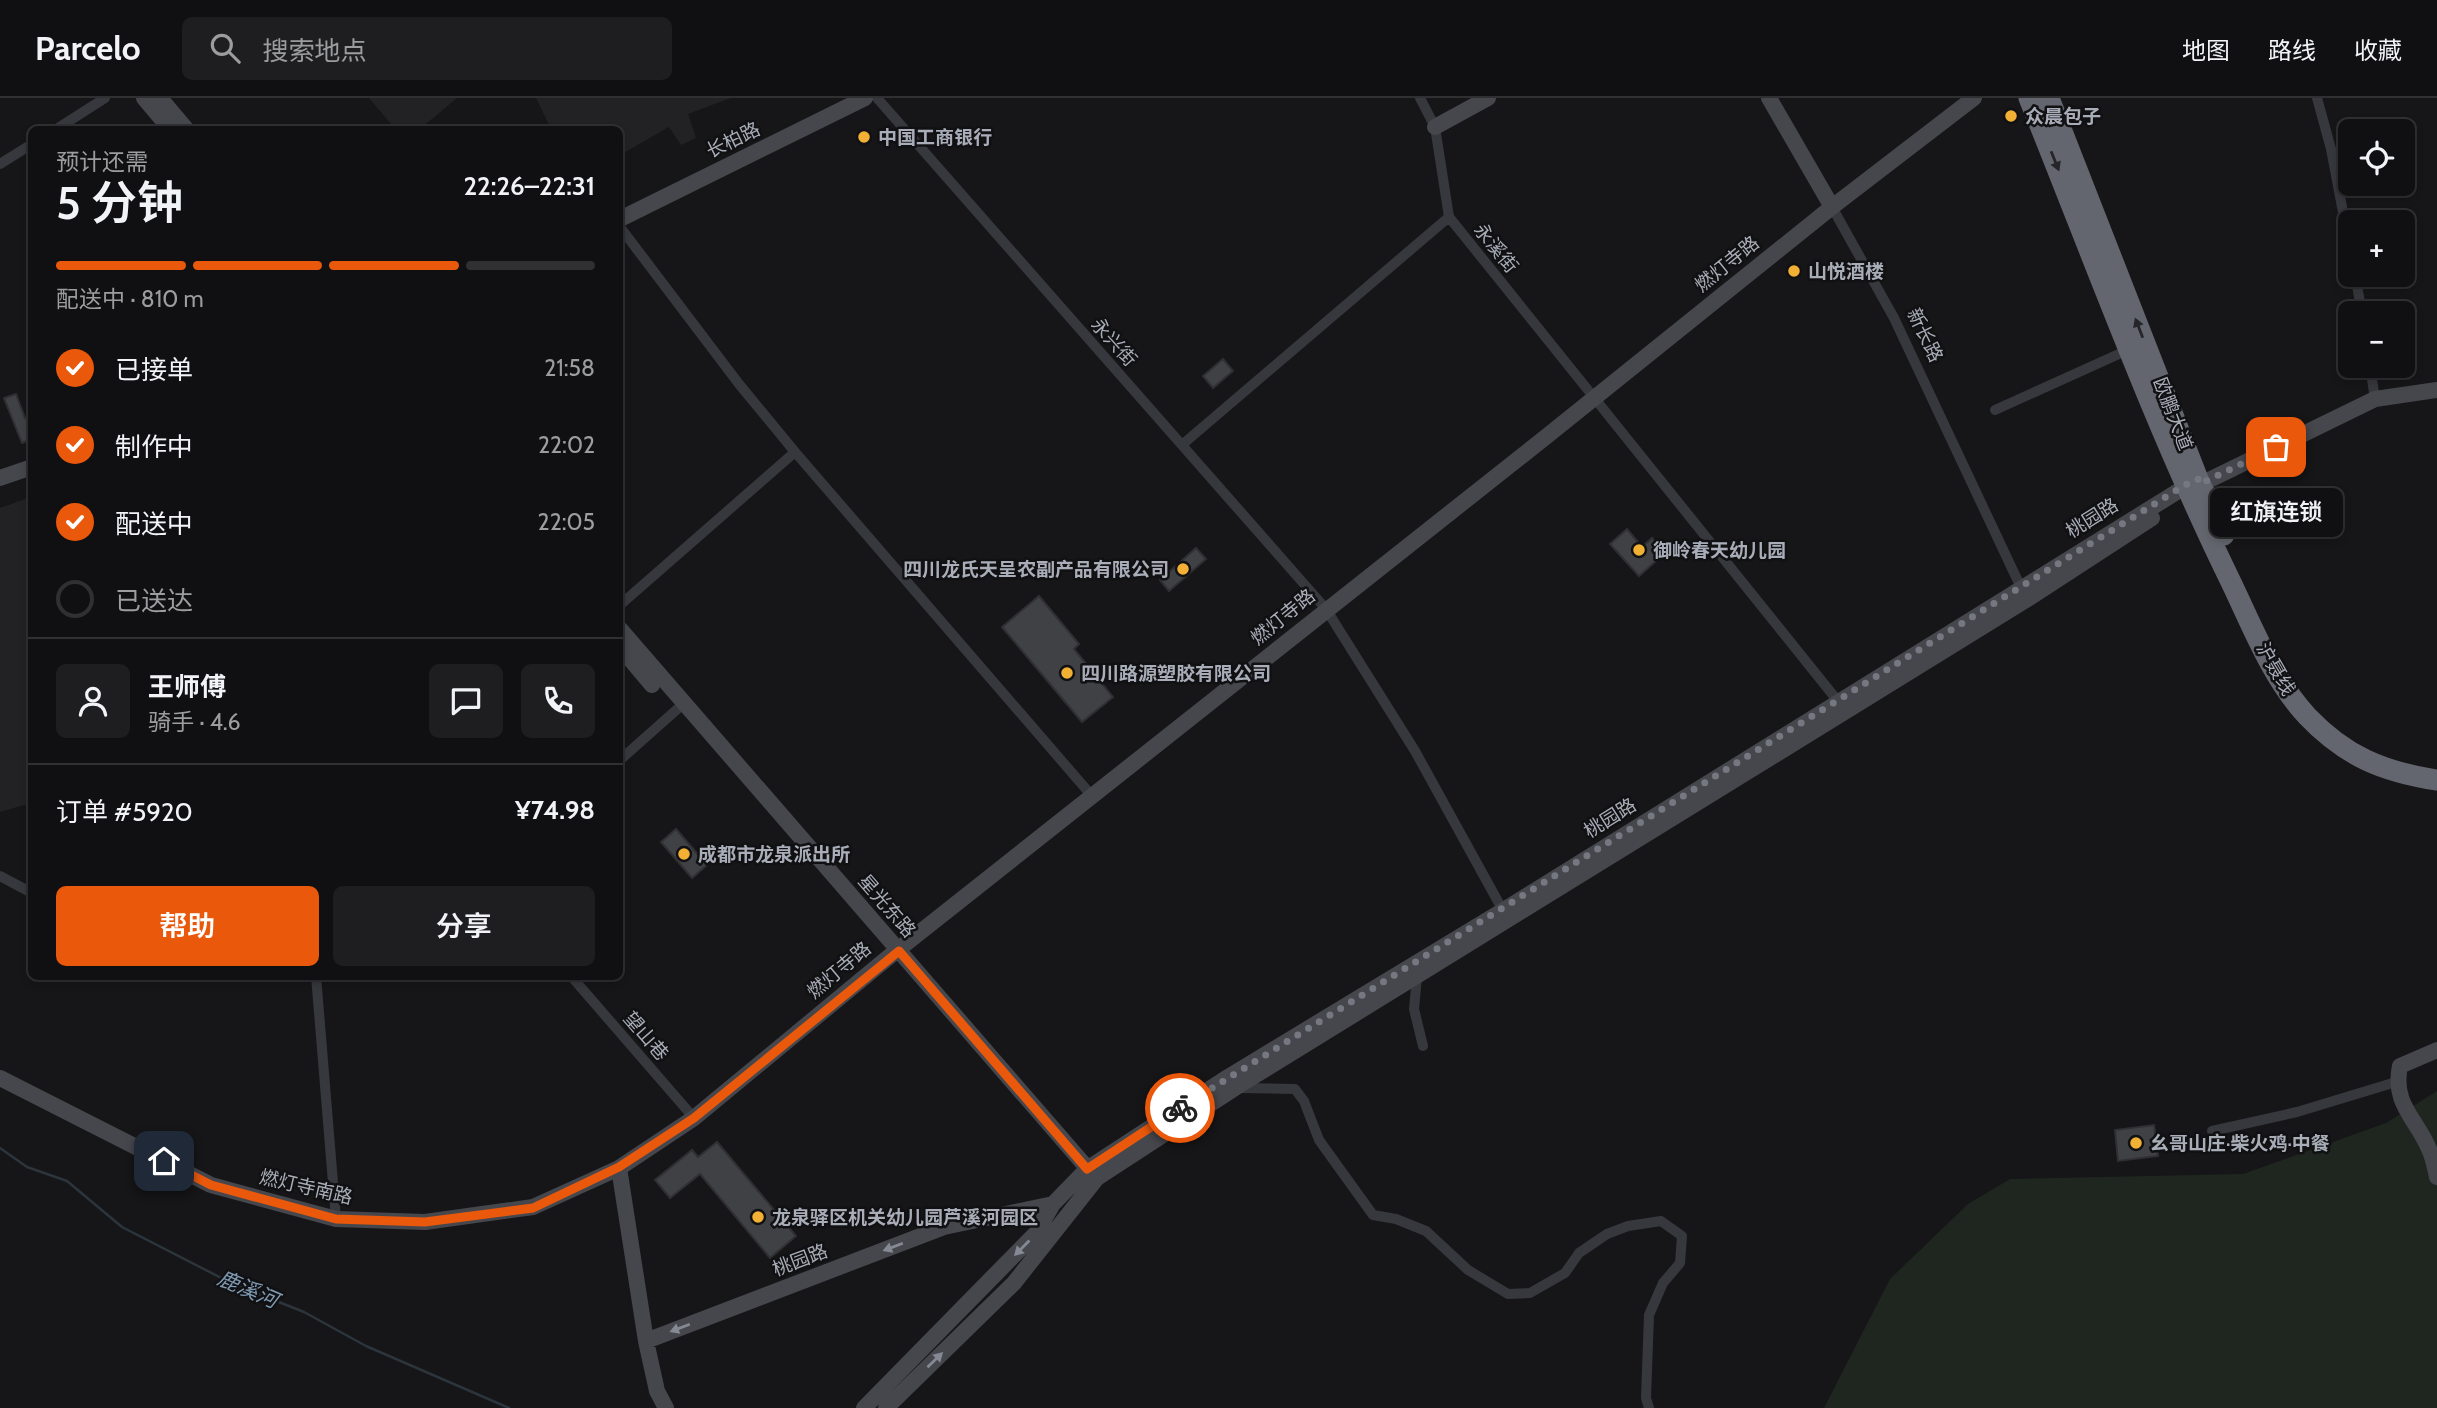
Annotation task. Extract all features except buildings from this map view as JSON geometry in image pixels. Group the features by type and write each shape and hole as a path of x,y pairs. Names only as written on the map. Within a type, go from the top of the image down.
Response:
{"highway":[{"name":"欧鹏大道","path":"2029,98 2130,349 2195,486"},
{"name":"欧鹏大道","path":"2049,98 2195,486"},
{"name":"沪聂线","path":"2195,486 2271,665 2307,716 2347,751 2366,762 2436,779"}],"street":[{"path":"61,126 106,98"},
{"path":"144,98 168,126"},
{"path":"160,98 184,126"},
{"name":"长柏路","path":"623,218 865,98"},
{"name":"永兴街","path":"877,98 1030,275 1183,443 1326,609 1415,751 1506,915"},
{"name":"永溪街","path":"1420,98 1434,127 1449,217 1841,705"},
{"path":"1434,127 1488,98"},
{"name":"新长路","path":"1769,98 1894,318 2023,593"},
{"name":"燃灯寺路","path":"619,1167 694,1118 894,953 1091,796 1832,207 1974,98"},
{"path":"2317,98 2331,149 2343,210"},
{"path":"0,164 28,146"},
{"path":"1183,443 1449,217"},
{"path":"623,231 739,384 795,452 1091,796"},
{"path":"1995,410 2130,349"},
{"path":"2372,378 2375,398"},
{"name":"桃园路","path":"864,1408 1036,1233 1053,1204 1228,1077 1506,915 2195,486 2375,398 2437,390"},
{"path":"623,602 795,452"},
{"path":"0,478 28,468"},
{"name":"星光东路","path":"623,633 679,708"},
{"name":"星光东路","path":"623,650 679,708 1088,1178"},
{"path":"623,757 679,708"},
{"path":"0,876 28,891"},
{"path":"886,1408 1014,1283 1088,1178 1417,976 1506,915"},
{"path":"1417,976 1414,1009 1423,1046"},
{"path":"316,980 336,1219"},
{"name":"望山巷","path":"574,980 694,1118"},
{"path":"2437,1051 2400,1066 2396,1082 2401,1102 2430,1149 2437,1177"},
{"name":"燃灯寺南路","path":"0,1078 211,1185 336,1219 425,1222 533,1208 619,1167"},
{"path":"2212,1131 2297,1112 2396,1082"},
{"path":"1235,1088 1295,1089 1304,1101 1318,1140 1373,1215 1396,1219 1426,1231 1468,1270 1508,1294 1530,1293 1564,1273 1579,1253 1598,1240 1628,1226 1661,1222 1682,1236 1680,1263 1663,1283 1649,1315 1646,1398 1649,1408"},
{"path":"619,1167 646,1341 657,1391 666,1408"},
{"name":"桃园路","path":"646,1341 944,1227 1053,1204"}],"shaded area":[{"path":"369,98 457,98 424,126 393,126"},
{"path":"536,98 731,98 688,114 696,138 681,145 669,127 623,153 623,126 550,126"},
{"path":"28,498 28,804 0,812 0,508"},
{"path":"2437,1091 2437,1408 1824,1408 1890,1279 1968,1204 2010,1179 2243,1174 2386,1123"}],"waterway":[{"name":"鹿溪河","path":"0,1148 27,1167 67,1181 122,1227 231,1283 304,1312 366,1346 509,1408"}],"way so far":[{"path":"1180,1108 1502,911 1695,788 2185,485 2198,479 2200,484 2276,447"}],"place":[{"name":"众晨包子","path":"2011,116"},
{"name":"中国工商银行","path":"864,137"},
{"name":"山悦酒楼","path":"1794,271"},
{"name":"红旗连锁","path":"2276,447"},
{"name":"御岭春天幼儿园","path":"1639,550"},
{"name":"四川龙氏天呈农副产品有限公司","path":"1183,569"},
{"name":"四川路源塑胶有限公司","path":"1067,673"},
{"name":"成都市龙泉派出所","path":"684,854"},
{"name":"幺哥山庄·柴火鸡·中餐","path":"2136,1143"},
{"name":"龙泉驿区机关幼儿园芦溪河园区","path":"758,1217"}],"route":[{"path":"164,1161 211,1185 336,1219 425,1222 533,1208 619,1167 694,1118 899,951 1087,1169 1180,1108"}]}
